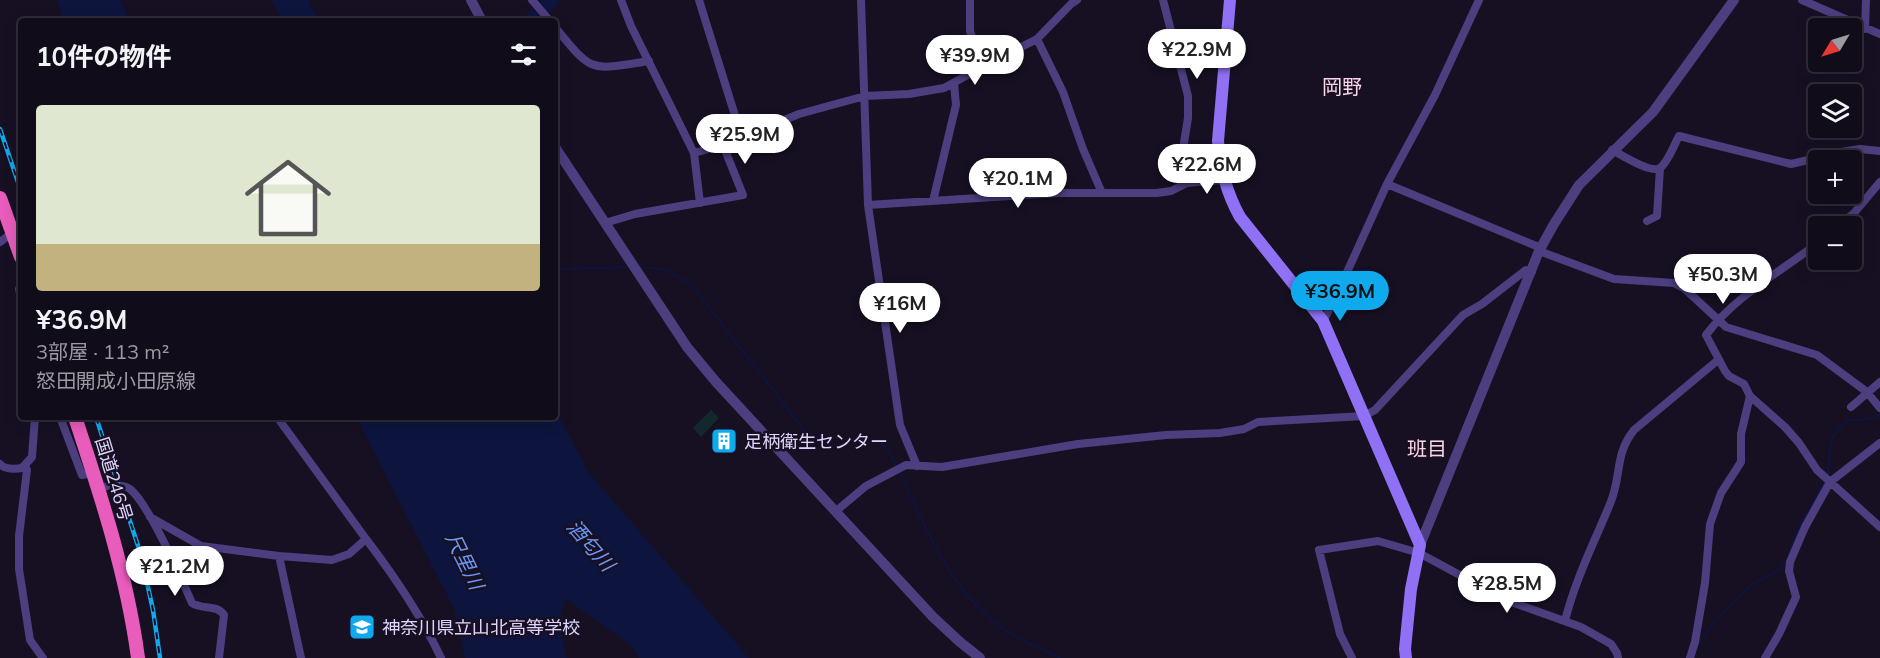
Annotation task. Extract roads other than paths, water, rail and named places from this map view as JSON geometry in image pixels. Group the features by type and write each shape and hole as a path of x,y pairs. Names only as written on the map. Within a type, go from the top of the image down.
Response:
{"highway":[{"path":"0,198 18,249"},
{"name":"国道246号","path":"76,420 125,583 134,622 138,658"}],"main road":[{"path":"1230,0 1218,141 1219,163 1223,180 1240,217 1323,321 1420,549 1411,589 1406,658"}],"street":[{"path":"471,0 480,18"},
{"path":"532,0 547,18"},
{"path":"621,0 631,26 694,153 700,202"},
{"path":"699,0 742,138"},
{"path":"861,0 868,206 900,425 917,466"},
{"path":"970,0 970,31 982,67"},
{"path":"1163,0 1188,96 1188,118 1182,155 1187,183"},
{"path":"1323,321 1387,184 1436,94 1479,0"},
{"path":"1420,549 1540,250 1579,185 1653,112 1734,0"},
{"path":"1802,0 1880,34"},
{"path":"1865,28 1866,0"},
{"path":"694,153 742,138 799,114 865,96 931,92 954,84 1037,39 1073,1"},
{"path":"558,31 578,55 590,65 603,68 649,61"},
{"path":"1037,39 1063,92 1083,149 1102,193"},
{"path":"933,201 956,105 954,84"},
{"path":"1647,221 1657,216 1660,168 1679,136 1791,164 1847,150 1880,151"},
{"path":"605,223 635,214 743,195 723,145"},
{"path":"1612,150 1650,170 1660,168"},
{"path":"558,152 687,347 716,382 933,617 980,658"},
{"path":"868,206 1057,193 1157,193 1171,191 1187,183 1223,180"},
{"path":"1850,216 1880,182"},
{"path":"1387,184 1540,250 1614,279 1674,283 1685,289 1726,327 1817,355 1867,393 1880,408"},
{"path":"0,242 12,232"},
{"path":"1808,250 1767,279 1719,320 1706,335 1729,376 1744,384 1750,396 1785,427 1799,443 1817,470 1880,526"},
{"path":"836,511 866,486 906,465 942,468 1089,443 1166,435 1220,433 1244,429 1258,422 1364,416 1375,410 1463,315 1482,304 1526,270 1532,272"},
{"path":"1565,621 1572,594 1611,503 1625,441 1634,430 1718,360"},
{"path":"1851,407 1880,382"},
{"path":"1690,658 1705,583 1710,524 1721,493 1741,462 1742,434 1750,396"},
{"path":"0,464 12,469 22,468 32,458 35,420"},
{"path":"61,420 82,474 93,473"},
{"path":"279,420 400,584 441,658"},
{"path":"1765,658 1796,597 1789,571 1790,562 1805,526 1830,482 1880,443"},
{"path":"25,465 27,470 19,536 19,568 30,640 43,658"},
{"path":"98,488 119,486 129,489 150,516 192,603 196,606 218,609 224,615 219,658"},
{"path":"150,516 201,546 279,556 332,560 349,554 366,539"},
{"path":"1352,658 1340,634 1319,550 1378,541 1420,549 1500,597 1581,627 1611,644 1618,658"},
{"path":"279,556 301,658"}],"water":[{"path":"57,0 120,0 129,18 63,18"},
{"path":"272,0 308,0 317,18 281,18"},
{"path":"558,415 589,473 749,658 639,658 632,646 565,598 559,625 567,658 465,658 455,611 358,420 558,420"}],"waterway":[{"path":"533,18 552,0"},
{"path":"558,269 631,267"},
{"path":"639,267 664,269 690,283 808,435 874,441 887,448 896,466"},
{"path":"1828,475 1831,439 1847,420 1862,420 1880,415"},
{"path":"899,471 943,561 972,601 1010,633 1060,658"},
{"path":"1788,556 1799,527 1826,480"},
{"path":"1699,644 1716,621 1742,594 1756,582 1777,571 1786,561"}],"railway":[{"path":"0,129 18,182"},
{"path":"97,420 141,555 153,610 160,658"}],"place":[{"name":"足柄衛生センター","path":"724,441"},
{"name":"神奈川県立山北高等学校","path":"362,627"}],"district":[{"name":"岡野","path":"1342,86"},
{"name":"班目","path":"1427,448"}],"water label":[{"name":"酒匂川","path":"591,545"},
{"name":"尺里川","path":"465,561"}]}
